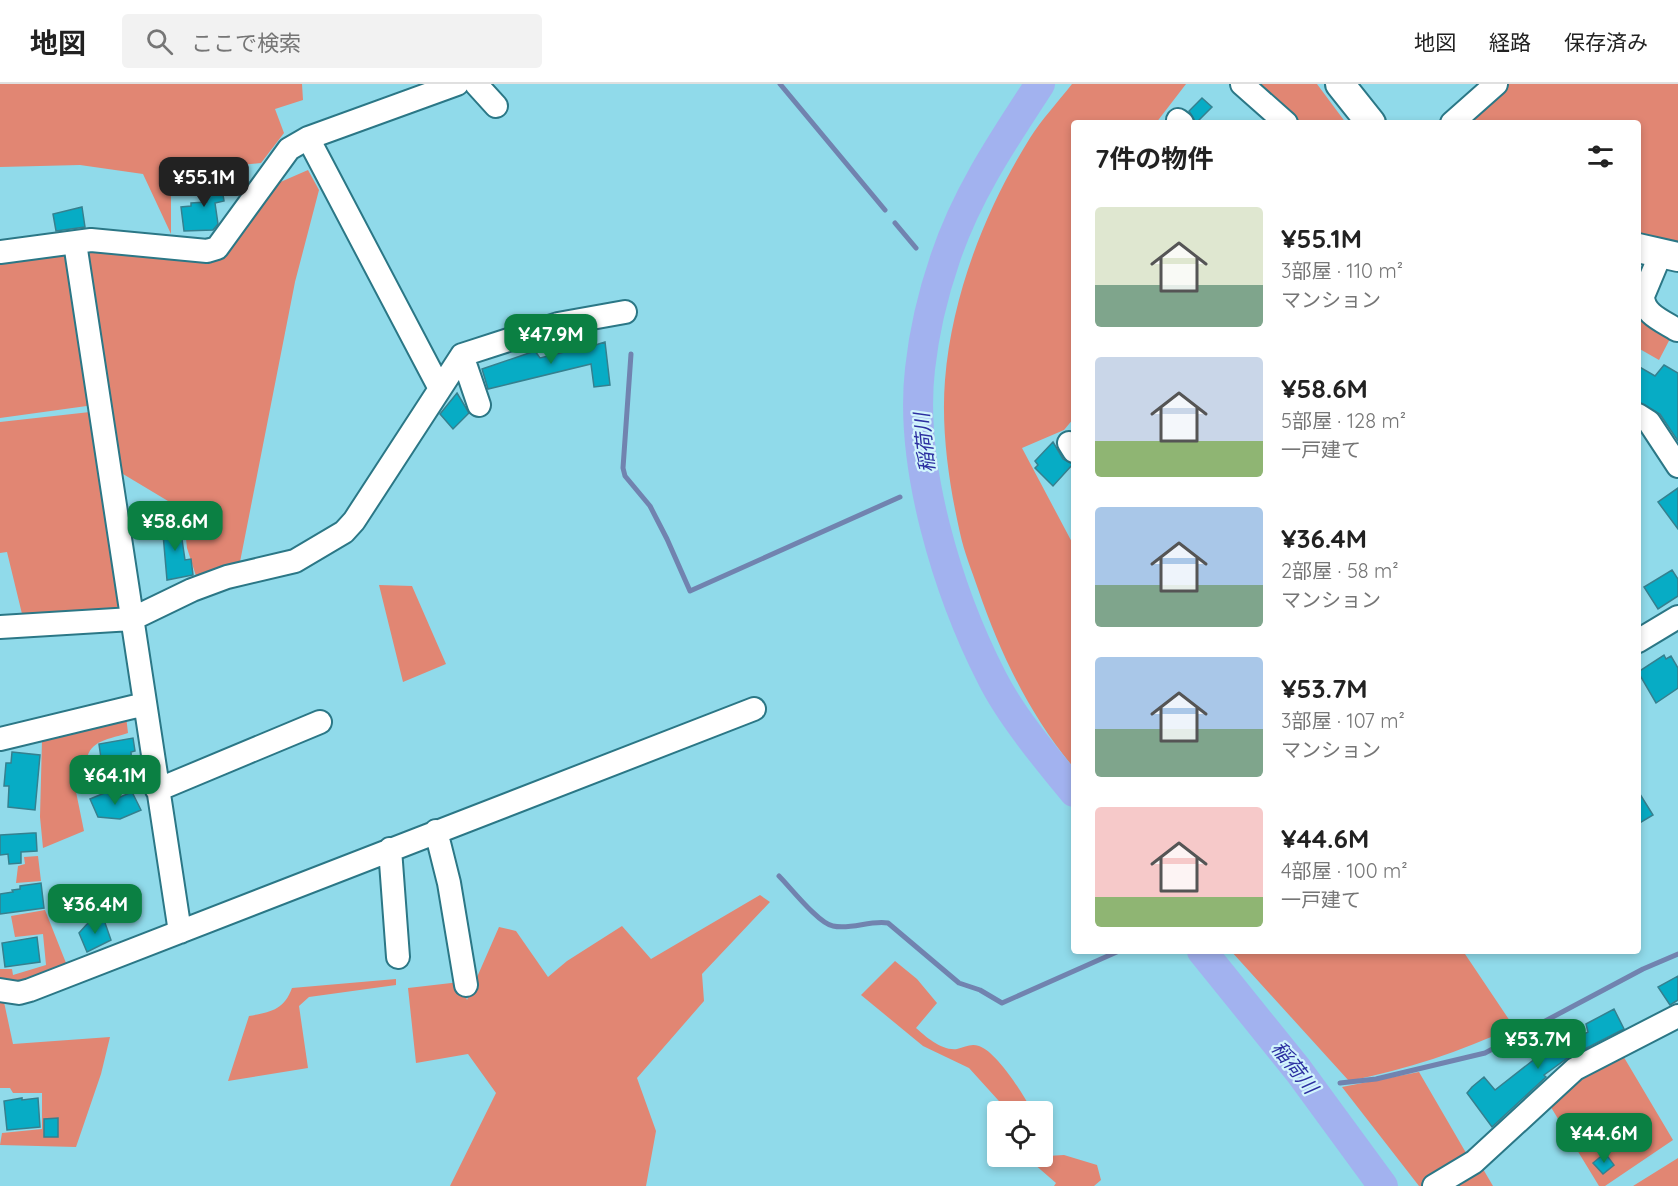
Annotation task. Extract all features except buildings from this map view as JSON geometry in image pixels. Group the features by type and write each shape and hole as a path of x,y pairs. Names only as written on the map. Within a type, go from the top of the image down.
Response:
{"main road":[{"path":"1340,84 1369,120"}],"street":[{"path":"0,252 91,240 207,251 217,248 289,149 308,138 457,84"},
{"path":"476,84 496,106"},
{"path":"1242,84 1280,120"},
{"path":"1455,120 1483,88"},
{"path":"308,138 439,387"},
{"path":"75,243 180,932"},
{"path":"1659,253 1643,296 1643,303 1654,315 1677,330"},
{"path":"0,627 132,619 192,590 227,577 295,561 344,532 354,521 411,437 439,387 462,355 558,324 626,312"},
{"path":"462,355 479,405"},
{"path":"1641,417 1649,422 1678,465"},
{"path":"1641,639 1678,616"},
{"path":"0,739 145,704"},
{"path":"0,990 19,993 30,990 754,709"},
{"path":"158,790 320,723"},
{"path":"436,831 449,883 466,985"},
{"path":"390,849 398,957"},
{"path":"1434,1186 1474,1162 1575,1069 1678,1016"}],"shaded area":[{"path":"0,84 302,84 303,100 275,109 284,133 261,163 211,168 171,192 171,234 143,174 80,165 0,167"},
{"path":"1072,84 1186,84 1158,120 1071,120 1071,422 1064,430 1022,448 1071,540 1071,764 1030,705 1006,660 987,613 960,533 949,476 944,418 949,348 955,316 973,254 999,194 1030,138"},
{"path":"1253,84 1317,84 1344,120 1292,120"},
{"path":"1509,84 1678,84 1678,243 1641,233 1641,120 1466,120"},
{"path":"308,170 319,190 295,282 239,567 197,579 187,548 183,510 123,474 116,473 84,252 91,245 204,257 269,187"},
{"path":"55,252 69,255 94,405 0,418 0,259"},
{"path":"1644,315 1673,333 1659,360 1641,350 1641,320"},
{"path":"90,412 124,603 118,610 23,618 7,552 0,553 0,422"},
{"path":"379,585 412,586 446,664 403,682"},
{"path":"126,716 128,733 102,741 91,749 85,776 74,782 84,831 43,848 40,817 42,740"},
{"path":"38,856 41,881 16,883 18,866 25,864 24,857"},
{"path":"760,895 770,902 702,974 704,1001 637,1078 656,1131 646,1186 450,1186 496,1093 468,1054 416,1063 408,988 460,982 467,1000 499,927 516,931 548,977 567,961 622,926 651,959"},
{"path":"45,910 68,968 21,986 0,983 0,969 12,969 13,975 46,965 43,934 15,937 11,916"},
{"path":"1234,954 1465,954 1514,1027 1433,1059 1349,1081"},
{"path":"895,961 917,979 937,1003 916,1028 935,1043 946,1048 957,1049 973,1045 986,1050 994,1056 1026,1101 999,1101 969,1068 923,1046 861,995"},
{"path":"396,979 396,985 309,997 299,1006 308,1068 228,1081 249,1016 276,1009 285,1001 292,988"},
{"path":"0,1002 4,1002 13,1044 110,1037 101,1074 76,1147 0,1145 2,1133 42,1129 42,1093 13,1093 10,1088 0,1088"},
{"path":"1622,1054 1673,1140 1605,1186 1599,1186 1549,1104 1591,1070"},
{"path":"1419,1072 1469,1158 1423,1186 1419,1186 1342,1087"},
{"path":"1064,1155 1097,1165 1101,1180 1094,1186 1054,1186 1056,1183 1038,1167 1053,1167 1053,1156"},
{"path":"1678,1158 1678,1186 1633,1186"},
{"path":"1483,1169 1493,1186 1456,1186"}],"waterway":[{"path":"780,84 885,210"},
{"name":"稲荷川","path":"1040,84 987,168 954,235 937,286 927,327 920,369 918,407 920,446 926,487 935,528 961,607 992,678 1009,707 1071,788"},
{"path":"895,223 916,248"},
{"path":"631,354 623,468 625,476 650,506 690,591 900,497"},
{"path":"779,876 827,924 840,927 888,923 959,983 980,990 1002,1003 1112,954"},
{"name":"稲荷川","path":"1204,954 1298,1070 1383,1186"},
{"path":"1340,1083 1376,1079 1485,1053 1643,969 1678,954"}]}
